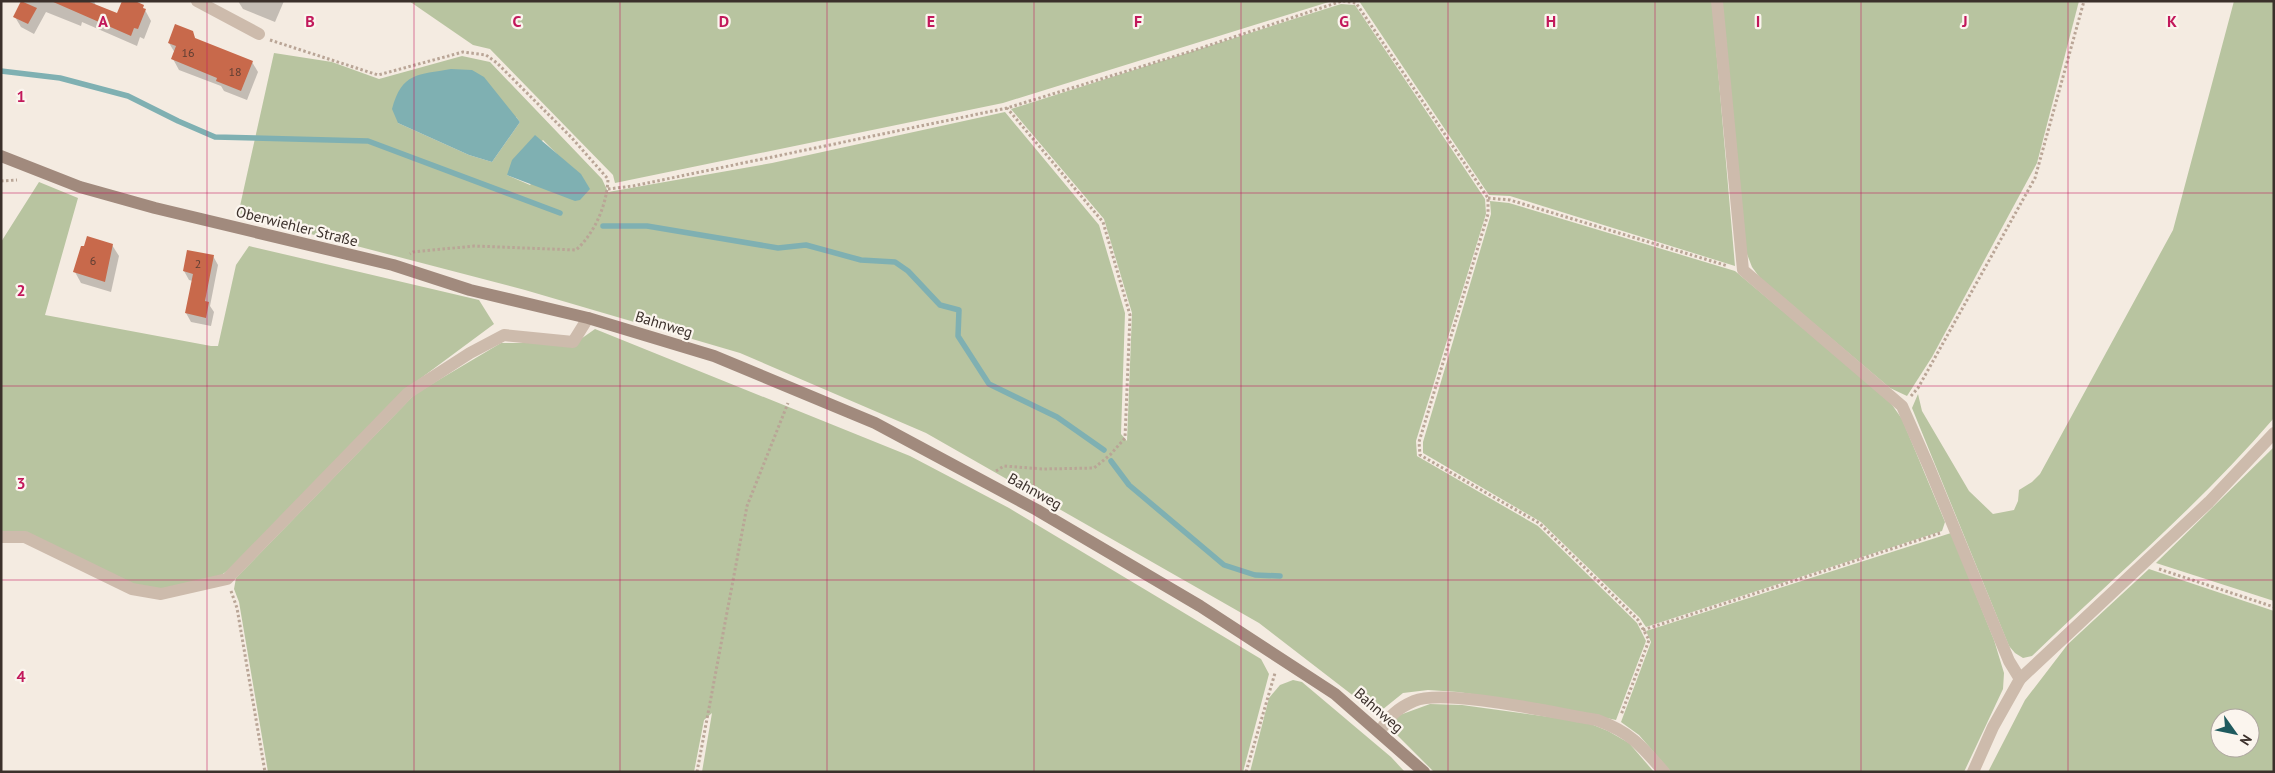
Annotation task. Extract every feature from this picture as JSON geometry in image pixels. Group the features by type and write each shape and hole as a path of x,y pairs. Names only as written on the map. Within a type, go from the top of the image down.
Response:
{"main road":[{"name":"Oberwiehler Straße","path":"1,156 80,187 155,208 393,266 470,290 588,318"},
{"name":"Bahnweg","path":"588,318 714,356 875,423 980,479 1037,510 1200,606 1335,694 1380,731 1424,772"}],"street":[{"path":"197,1 259,34"},
{"path":"1717,1 1743,270 1902,406 2008,660 2020,679"},
{"path":"1,537 25,537 132,589 161,594 227,579 408,394 470,353 504,335 573,342 588,318"},
{"path":"1973,772 1993,727 2020,679 2209,502 2274,434"},
{"path":"1380,731 1393,712 1415,700 1461,698 1597,720 1616,727 1632,737 1664,772"}],"path":[{"path":"608,189 662,180 1006,108 1192,51 1342,1 1356,3 1488,198 1488,214 1420,442 1420,455 1539,523 1638,620 1649,640 1628,700 1616,727"},
{"path":"1902,406 1918,388 2035,178 2084,1"},
{"path":"259,34 270,40 378,74 464,52 486,55 497,63 571,137 608,179 607,196 587,240 576,250 474,246 413,252 393,266"},
{"path":"980,479 1004,466 1043,469 1094,468 1110,455 1125,438 1130,315 1103,222 1006,108"},
{"path":"1488,198 1510,200 1743,270"},
{"path":"697,772 747,506 794,389"},
{"path":"1643,630 1953,529"},
{"path":"2144,562 2170,574 2274,607"},
{"path":"227,579 236,608 265,772"},
{"path":"1246,772 1280,658"}],"green space":[{"path":"409,1 1332,1 1003,103 615,183 613,175 490,49 473,45"},
{"path":"1359,1 1712,1 1735,266 1510,196 1489,195"},
{"path":"1721,1 2079,1 2037,163 1932,357 1907,396 1890,388 1760,278 1752,267 1745,249"},
{"path":"2234,1 2274,1 2274,418 2246,450 2156,540 2032,656 2023,658 2009,646 1912,408 1918,394 1922,411 1969,491 1993,514 2014,510 2018,501 2019,490 2032,482 2040,474 2173,230"},
{"path":"1341,4 1355,5 1485,199 1486,214 1416,441 1417,456 1538,526 1637,623 1646,641 1616,720 1539,704 1458,692 1428,690 1403,693 1377,714 1259,623 926,433 740,353 525,290 238,215 274,53 332,62 379,79 462,56 490,62 602,179 608,192 772,163 1005,112 1099,225 1125,313 1121,434 1127,441 1132,313 1104,219 1011,109","holes":["516,117 520,122 492,162 469,155 398,123","543,140 557,154 530,185 507,175"]},
{"path":"39,182 78,198 45,315 218,346 236,265 249,246 479,300 494,324 413,384 230,569 217,578 159,590 141,588 1,532 1,242"},
{"path":"1490,201 1509,203 1735,271 1888,399 1902,419 1945,522 1942,531 1646,627 1640,618 1541,522 1423,453 1423,442 1491,214"},
{"path":"595,329 910,456 1009,508 1261,659 1269,674 1243,772 702,772 712,713 704,720 694,772 268,772 239,602 234,589 236,578 415,394 501,343 578,341"},
{"path":"2274,447 2274,601 2156,563"},
{"path":"1951,533 1994,640 2004,673 2003,689 1964,772 1671,772 1639,735 1621,722 1651,642 1646,631"},
{"path":"2149,569 2274,611 2274,772 1988,772 2025,700 2068,644"},
{"path":"1293,680 1302,682 1391,757 1405,772 1250,772 1269,698 1280,685"},
{"path":"1430,704 1462,705 1586,722 1608,731 1629,743 1654,772 1434,772 1392,730 1397,716"}],"water":[{"path":"451,69 472,70 484,77 520,122 492,162 469,155 398,123 392,109 396,97 406,82 413,77"},
{"path":"535,135 581,174 590,189 580,200 575,201 507,175 512,160"}],"building":[{"path":"21,1 37,8 28,24 13,17"},
{"path":"51,1 87,1 117,13 122,1 135,1 144,5 143,8 146,9 138,29 134,28 131,36"},
{"path":"175,24 193,31 195,38 253,61 241,91 216,81 217,78 171,59 176,46 168,43"},
{"path":"87,236 113,244 105,282 73,272 81,246 84,246"},
{"path":"187,250 214,255 205,301 209,302 206,318 185,313 193,274 183,271"}],"waterway":[{"path":"1,71 60,78 128,96 215,137 368,141 560,213"},
{"path":"603,226 647,226 778,248 806,245 861,260 895,262 908,271 940,305 959,310 958,336 989,384 1057,417 1104,450"},
{"path":"1111,461 1129,485 1224,565 1255,575 1280,576"}]}
